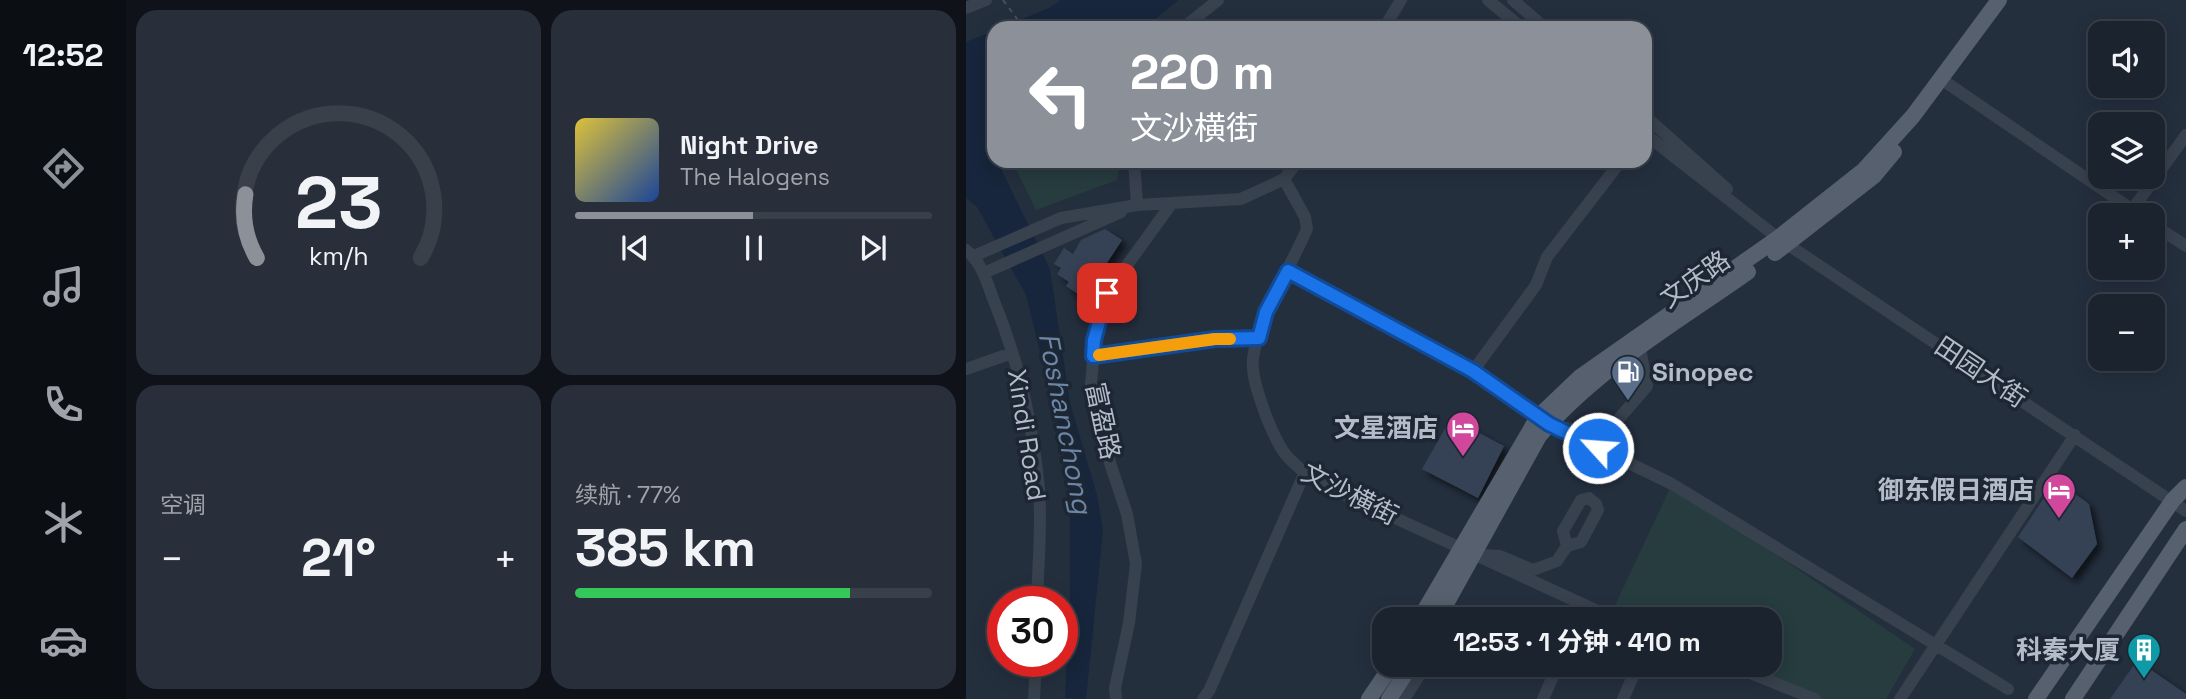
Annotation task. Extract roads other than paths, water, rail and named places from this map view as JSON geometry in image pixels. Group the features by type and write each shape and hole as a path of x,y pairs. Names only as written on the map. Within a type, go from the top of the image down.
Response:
{"main road":[{"path":"1945,81 1999,0"},
{"path":"1428,607 1468,551 1544,421 1580,377 1784,238 1864,170 1945,81 2011,0"},
{"name":"文庆路","path":"1544,421 1784,238"},
{"path":"2036,699 2179,506 2186,486"},
{"path":"2073,699 2186,529"},
{"path":"1443,607 1468,551"},
{"path":"1369,699 1383,677"},
{"path":"1390,699 1404,677"}],"street":[{"path":"966,8 986,0"},
{"path":"1192,21 1218,0"},
{"path":"1388,21 1401,0"},
{"path":"1488,0 1514,21"},
{"path":"1513,0 1537,21"},
{"path":"1945,81 2122,203"},
{"name":"田园大街","path":"1652,130 1784,238 2179,506"},
{"path":"2142,203 2186,135"},
{"path":"1134,168 1137,205"},
{"path":"970,253 1061,218 1137,205 1241,199 1284,179 1293,168"},
{"path":"1473,371 1536,285 1547,257 1616,168"},
{"name":"文沙横街","path":"1284,179 1305,216 1307,229 1266,312 1253,360 1259,397 1275,440 1288,461 1317,482 1589,607"},
{"name":"富盈路","path":"1116,699 1115,688 1129,623 1136,564 1127,514 1110,463 1091,384 1094,340 1107,293 1172,203"},
{"path":"984,273 1137,205"},
{"path":"2165,232 2186,246"},
{"name":"Xindi Road","path":"970,253 984,273 1013,353 1032,436 1039,489 1037,586"},
{"path":"1288,271 1473,371 1544,421 1672,484 2008,690"},
{"path":"1093,356 1215,339 1259,338"},
{"path":"1544,421 1605,435 1647,386 1640,348"},
{"path":"966,369 1013,353"},
{"path":"1900,699 2075,435"},
{"path":"1203,699 1305,472"},
{"path":"1468,551 1500,556 1533,570 1557,561 1567,546"},
{"path":"1034,697 1035,677"},
{"path":"1404,699 1418,677"},
{"path":"1543,699 1553,677"},
{"path":"1623,699 1633,677"},
{"path":"1760,677 1815,699"}],"water":[{"path":"1061,0 1179,0 1153,21 1018,21"},
{"name":"Foshanchong","path":"987,34 987,168 1000,168 1050,269 1070,403 1097,495 1103,531 1086,699 1065,698 1066,677 1078,677 1078,586 1070,586 1070,488 1058,425 1026,295 977,207 966,198 966,42"}],"place":[{"name":"Sinopec","path":"1628,402"},
{"name":"文星酒店","path":"1463,458"},
{"name":"御东假日酒店","path":"2059,520"},
{"name":"科秦大厦","path":"2144,680"}]}
